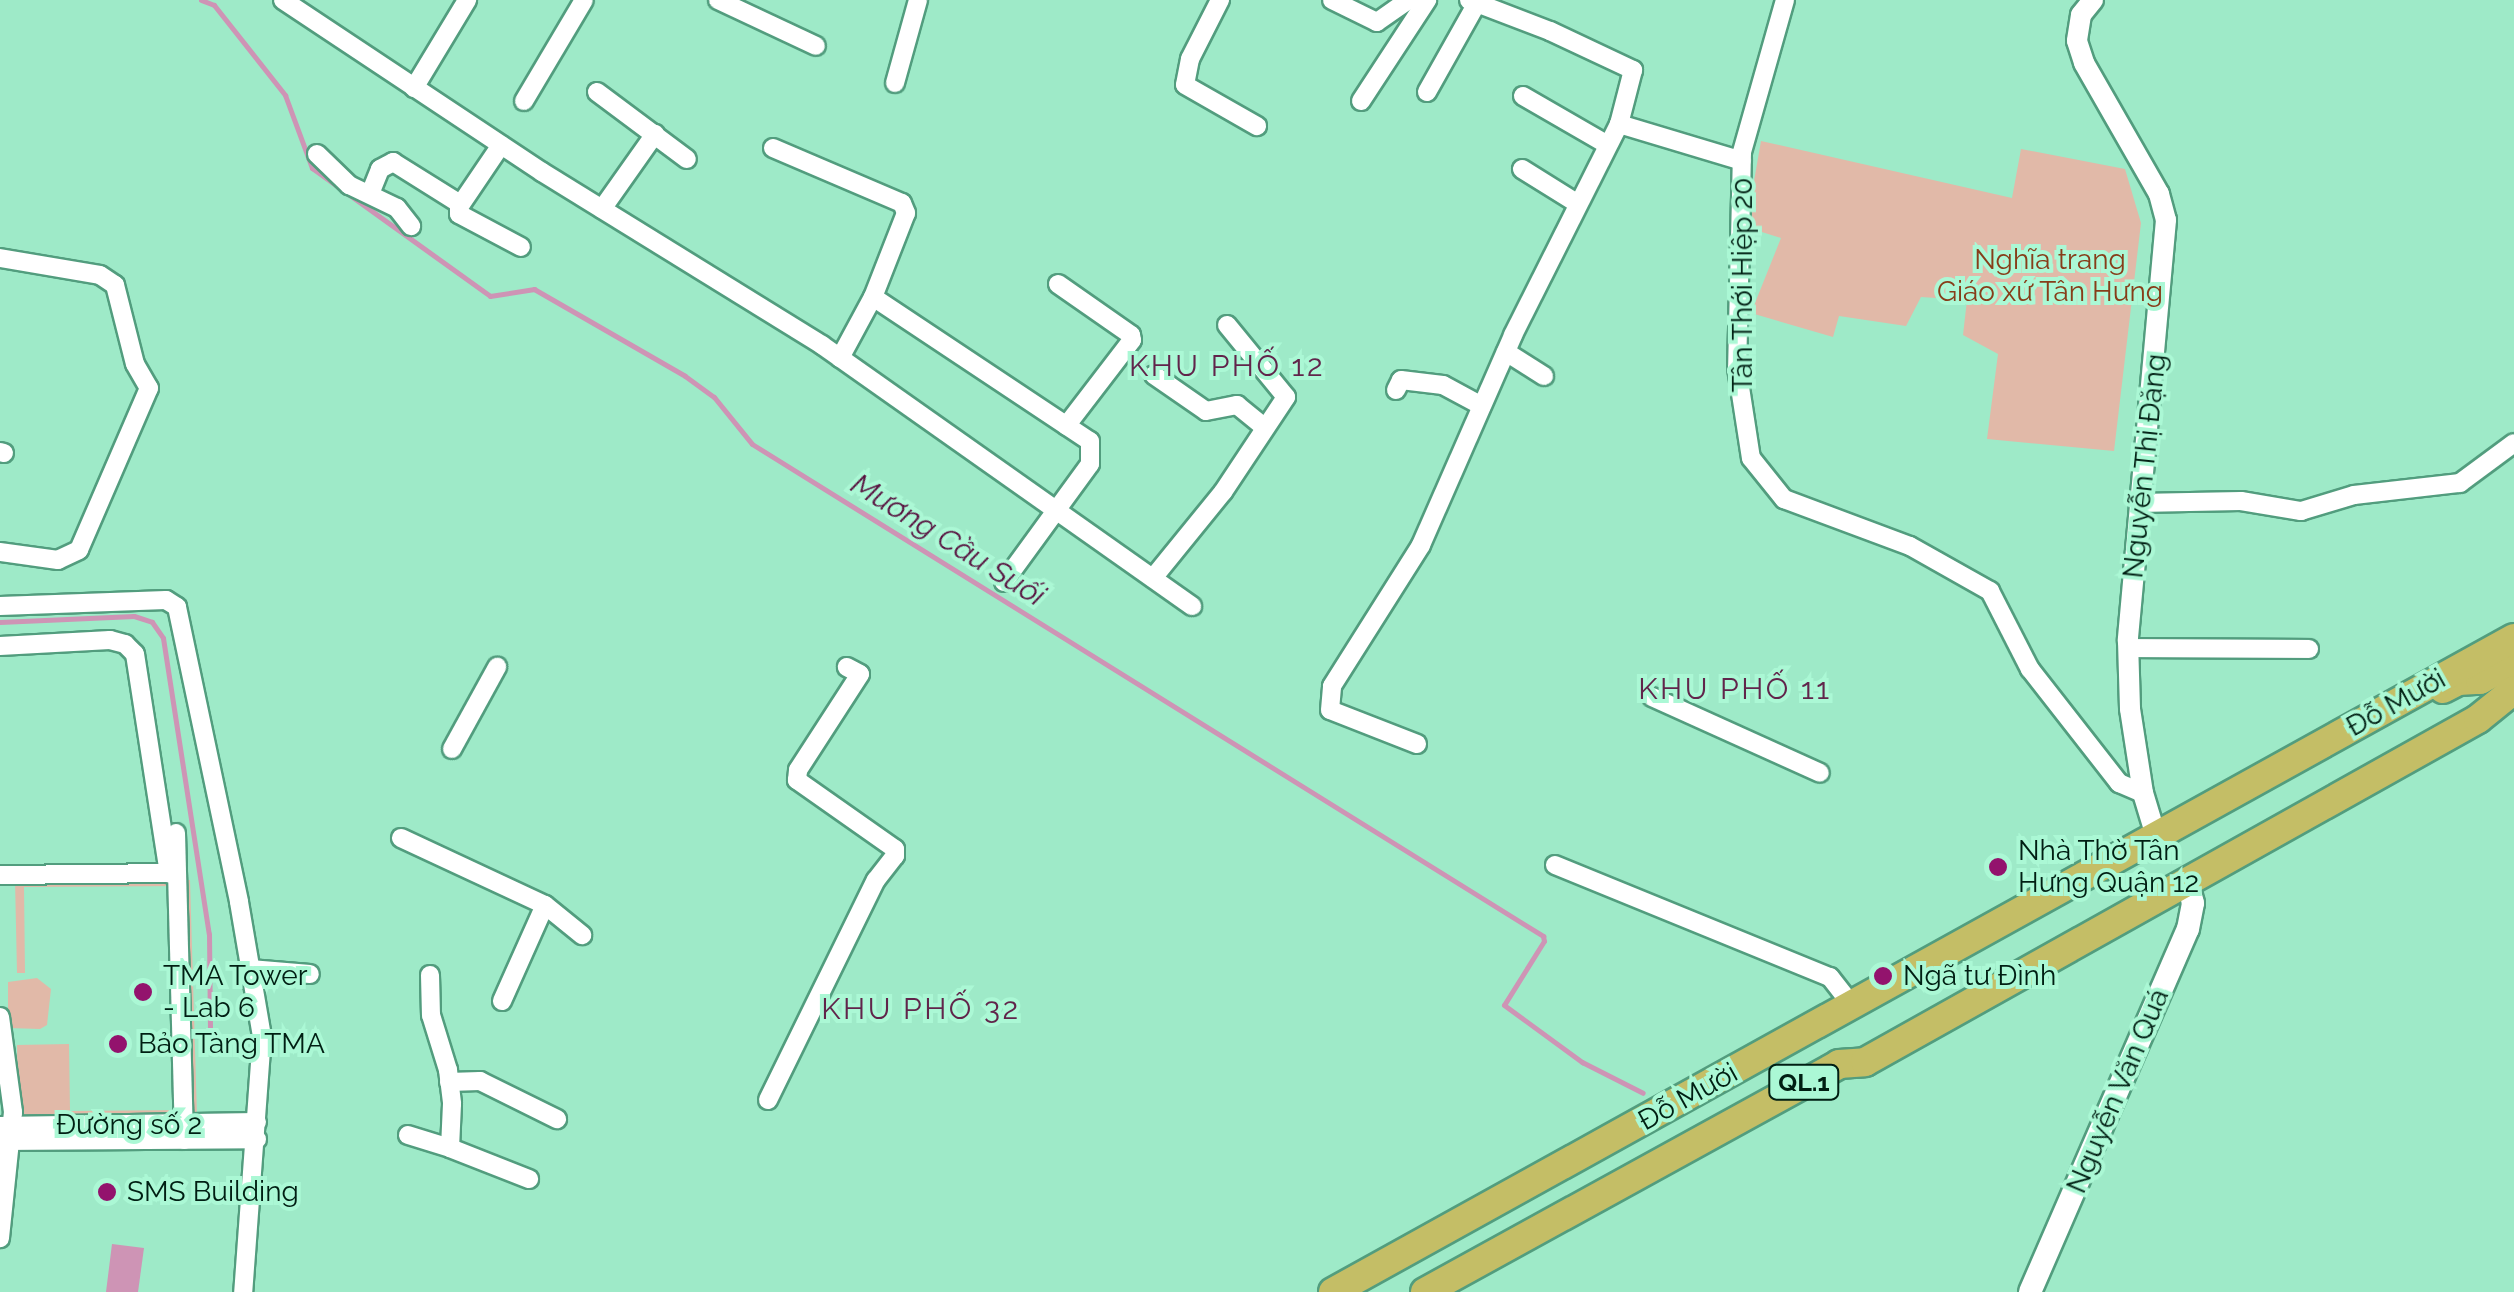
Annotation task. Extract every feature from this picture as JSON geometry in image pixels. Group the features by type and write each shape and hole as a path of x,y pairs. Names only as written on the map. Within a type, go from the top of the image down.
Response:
{"highway":[{"name":"Đỗ Mười","path":"1368,1292 1829,1039 1847,1018 2514,638"},
{"name":"Đỗ Mười","path":"1333,1292 1852,1005 2458,681 2480,680 2514,660"},
{"name":"Đỗ Mười","path":"1458,1292 2188,885 2478,719 2514,690"},
{"name":"Đỗ Mười","path":"1425,1292 1839,1064 1864,1062 2514,710"}],"main road":[{"name":"Nguyễn Văn Quá","path":"2030,1292 2188,929 2193,914 2188,885"}],"street":[{"path":"282,0 602,210 840,358 1192,606"},
{"path":"414,88 468,0"},
{"path":"524,100 584,0"},
{"path":"718,0 816,46"},
{"path":"895,82 918,0"},
{"path":"1220,0 1190,59 1185,85 1258,126"},
{"path":"1332,0 1377,22 1408,0"},
{"path":"1361,100 1428,0"},
{"name":"Tân Thới Hiệp 20","path":"1786,0 1742,161 1737,368 1752,458 1784,499 1925,553 1990,592 2030,670 2119,783 2144,793"},
{"name":"Nguyễn Thị Đặng","path":"2093,0 2081,16 2077,40 2084,63 2159,194 2166,220 2128,648 2130,709 2144,793 2159,841"},
{"path":"1417,744 1330,710 1332,686 1422,546 1506,352 1619,124 1633,70 1473,2 1427,92"},
{"path":"596,92 687,159"},
{"path":"1522,96 1608,145"},
{"path":"1619,124 1742,161"},
{"path":"602,210 656,134"},
{"path":"501,145 460,204 459,214 520,247"},
{"path":"773,148 902,204 906,213 873,297 840,358"},
{"path":"317,154 350,185 398,208 411,226"},
{"path":"370,194 380,169 393,162 460,204"},
{"path":"1522,169 1578,204"},
{"path":"0,258 100,275 115,285 136,364 149,388 79,550 58,560 0,552"},
{"path":"1058,284 1132,335 1066,426"},
{"path":"873,297 1090,441 1090,464 1004,582"},
{"path":"1154,578 1223,492 1286,397 1226,325"},
{"path":"1506,352 1544,376"},
{"path":"1154,375 1206,411 1237,405 1266,428"},
{"path":"1396,390 1401,380 1443,385 1482,406"},
{"path":"2138,503 2241,501 2301,511 2354,495 2460,483 2514,443"},
{"path":"0,606 166,600 176,604 262,1036 244,1292"},
{"path":"0,646 110,640 125,644 135,654 169,874 0,875"},
{"path":"2128,648 2309,649"},
{"path":"452,749 497,667"},
{"path":"768,1100 876,880 895,856 895,850 797,780 798,770 860,674 847,667"},
{"path":"1652,698 1820,772"},
{"path":"176,833 184,1132"},
{"path":"401,838 546,905 582,935"},
{"path":"1555,864 1830,977 1852,1005"},
{"path":"502,1002 546,905"},
{"path":"250,969 310,974"},
{"path":"430,975 431,1015 449,1082 450,1148"},
{"path":"0,1017 6,1133 0,1238"},
{"path":"449,1082 480,1081 556,1119"},
{"name":"Đường số 2","path":"6,1133 257,1131"},
{"path":"408,1136 529,1179"}],"green space":[{"name":"Nghĩa trang Giáo xứ Tân Hưng","path":"1761,141 2012,198 2021,149 2125,169 2141,223 2114,451 1987,439 1998,354 1963,335 1967,300 1921,297 1906,326 1839,316 1833,337 1751,313 1781,238 1746,227"},
{"path":"15,880 190,880 197,1117 18,1120 17,1045 69,1044 70,1111 188,1110 185,886 24,887 25,973 17,973"},
{"path":"37,978 51,989 47,1025 40,1029 8,1028 8,982"}],"shaded area":[{"path":"112,1244 144,1248 138,1292 106,1292"}],"waterway":[{"name":"Mương Cầu Suối","path":"201,0 214,5 285,95 312,168 490,296 534,289 685,376 714,397 752,444 1543,936 1544,941 1504,1005 1582,1062 1643,1093"},
{"path":"0,622 134,616 152,622 163,638 209,934 210,1032"}],"place":[{"name":"Nhà Thờ Tân Hưng Quận 12","path":"1998,867"},
{"name":"Ngã tư Đình","path":"1883,976"},
{"name":"TMA Tower - Lab 6","path":"143,992"},
{"name":"Bảo Tàng TMA","path":"118,1044"},
{"name":"SMS Building","path":"107,1192"}],"district":[{"name":"KHU PHỐ 12","path":"1227,366"},
{"name":"KHU PHỐ 11","path":"1735,689"},
{"name":"KHU PHỐ 32","path":"921,1009"}]}
